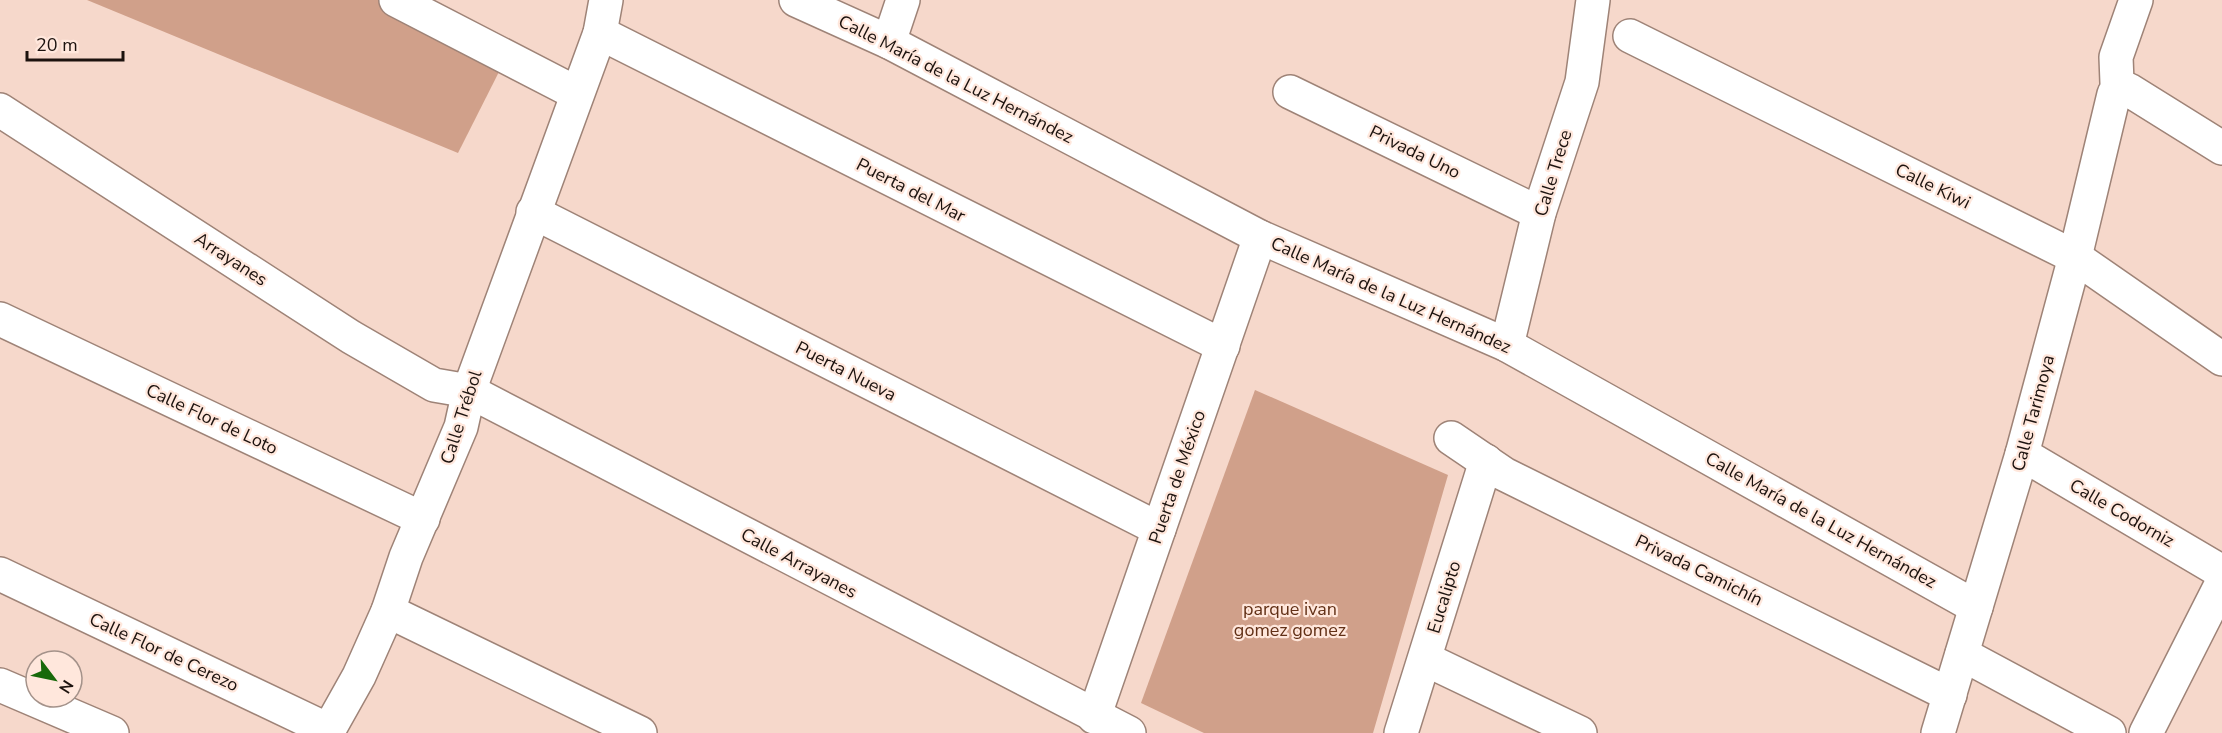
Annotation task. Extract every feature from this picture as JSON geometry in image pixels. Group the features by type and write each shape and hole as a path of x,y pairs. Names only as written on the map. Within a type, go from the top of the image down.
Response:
{"street":[{"path":"396,0 576,93"},
{"name":"Calle Trébol","path":"327,731 359,676 388,611 406,557 461,427 469,391 576,93 600,33 606,0"},
{"name":"Calle María de la Luz Hernández","path":"796,0 889,42 1260,237 1507,345 1976,607"},
{"path":"889,42 903,0"},
{"name":"Calle Trece","path":"1507,345 1539,213 1582,82 1593,0"},
{"path":"2136,0 2116,57 2117,83 2120,90 2145,99 2222,148"},
{"name":"Puerta del Mar","path":"600,33 1223,346"},
{"name":"Calle Kiwi","path":"1630,36 2075,257 2222,359"},
{"name":"Calle Tarimoya","path":"1938,733 2022,454 2075,257 2110,106 2120,90"},
{"name":"Privada Uno","path":"1290,92 1539,213"},
{"name":"Arrayanes","path":"0,110 351,337 434,385 469,391"},
{"name":"Puerta Nueva","path":"533,212 1159,529"},
{"name":"Puerta de México","path":"1094,717 1260,237"},
{"name":"Calle Flor de Loto","path":"0,319 423,519"},
{"name":"Calle Arrayanes","path":"469,391 1094,717 1129,733"},
{"name":"Privada Camichín","path":"1451,438 1504,474 1950,695"},
{"name":"Calle Codorniz","path":"2022,454 2222,572"},
{"name":"Eucalipto","path":"1401,733 1486,461"},
{"name":"Calle Flor de Cerezo","path":"0,574 327,731"},
{"path":"2146,733 2222,583"},
{"path":"388,611 640,733"},
{"path":"1962,654 2109,733"},
{"path":"1425,659 1580,733"},
{"path":"0,685 112,733"}],"green space":[{"path":"87,0 387,0 508,54 458,153"},
{"name":"parque ivan gomez gomez","path":"1255,390 1448,475 1373,733 1204,733 1141,703"}]}
